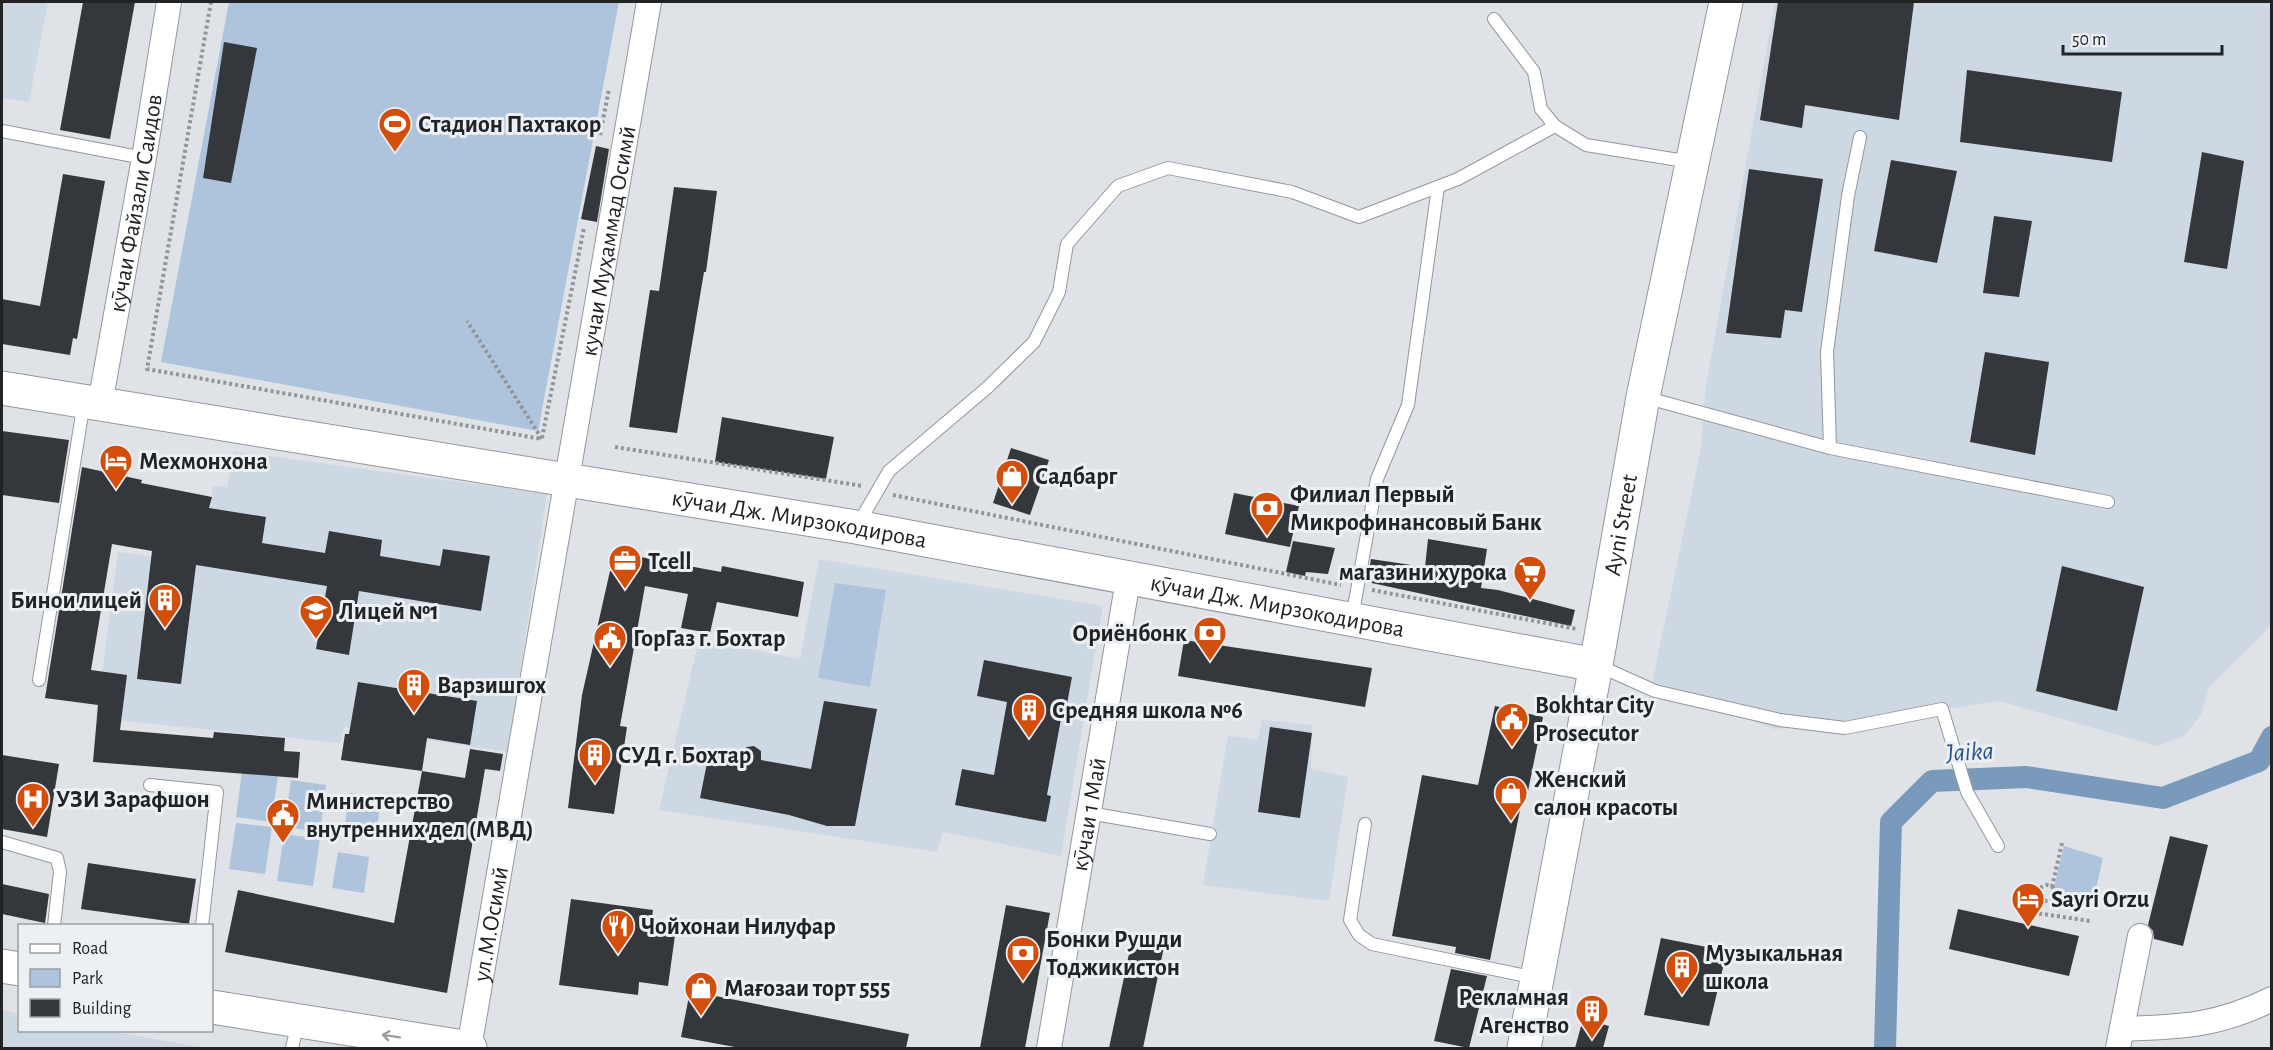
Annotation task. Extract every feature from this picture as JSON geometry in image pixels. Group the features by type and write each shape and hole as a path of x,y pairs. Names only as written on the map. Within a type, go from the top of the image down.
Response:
{"street":[{"name":"кӯчаи Файзали Саидов","path":"92,402 144,158 169,2"},
{"name":"кучаи Муҳаммад Осимй","path":"568,479 649,2"},
{"name":"Ayni Street","path":"1524,1048 1596,665 1642,397 1726,2"},
{"name":"кӯчаи Дж. Мирзокодирова","path":"2,388 856,527 1128,580 1355,603 1596,665"},
{"name":"ул.М.Осимй","path":"470,1048 568,479"},
{"name":"кӯчаи 1 Май","path":"1049,1048 1128,580"},
{"path":"2140,936 2120,1039 2192,1026 2241,1014 2271,999"},
{"path":"2,966 18,969"},
{"path":"213,1007 295,1035 470,1048"}],"lane":[{"path":"1494,19 1534,72 1541,109 1556,126 1586,144 1692,162"},
{"path":"856,527 889,471 988,387 1034,342 1059,292 1068,244 1118,186 1168,168 1292,192 1359,217 1458,179 1556,126"},
{"path":"2,131 144,158"},
{"path":"1830,448 1827,352 1848,196 1860,137"},
{"path":"1355,603 1377,479 1408,405 1438,187"},
{"path":"1642,397 1830,448 2108,502"},
{"path":"39,680 92,402"},
{"path":"1596,665 1655,691 1780,720 1824,726 1845,728 1942,709 1967,792 1998,846"},
{"path":"150,785 218,792 202,924"},
{"path":"1089,813 1210,834"},
{"path":"1365,824 1350,920 1359,935 1372,944 1537,979"},
{"path":"2,842 57,858 60,872 54,924"}],"path":[{"path":"211,2 147,369 542,438"},
{"path":"542,438 584,228"},
{"path":"467,321 542,438"},
{"path":"615,447 878,490 899,498 1010,520 1355,603 1580,630"},
{"path":"2055,894 2052,887 2062,843"},
{"path":"2052,887 2047,885 2040,889 2041,899 2036,913 2090,921"},
{"path":"2041,899 2051,900 2055,894"},
{"path":"2055,894 2091,903"}],"shaded area":[{"path":"2,2 48,2 29,102 2,98"},
{"path":"1775,2 2271,2 2271,626 2209,687 2201,715 2184,736 2157,746 1999,701 1875,720 1774,729 1652,684 1701,448 1705,391"},
{"name":"Лицей №1","path":"233,451 547,494 508,752 344,727 340,743 96,718 118,552 204,563 213,486 227,487"},
{"path":"819,559 1103,606 1061,856 943,832 937,852 659,810 699,639 800,659"},
{"path":"1262,720 1312,725 1311,769 1348,777 1329,901 1203,885 1228,736 1258,740"},
{"path":"2,1010 18,1014 18,1032 116,1032 205,1048 2,1048"}],"green space":[{"path":"229,2 619,2 538,431 161,362"},
{"path":"835,583 886,590 870,687 818,678"},
{"path":"242,771 278,776 271,822 236,817"},
{"path":"291,780 326,785 320,832 284,827"},
{"path":"350,793 381,798 376,834 344,829"},
{"path":"236,823 272,827 265,874 229,869"},
{"path":"284,834 320,839 313,886 277,881"},
{"path":"2064,846 2103,858 2093,901 2057,892 2054,887"},
{"path":"338,852 369,857 364,893 332,888"}],"building":[{"path":"83,2 135,2 110,139 60,130"},
{"path":"1778,2 1914,2 1899,120 1805,105 1802,128 1760,120"},
{"path":"224,42 257,48 231,183 203,178"},
{"path":"1967,70 2122,92 2112,162 1960,142"},
{"path":"596,146 609,149 597,222 581,219"},
{"path":"2202,152 2244,161 2227,269 2184,262"},
{"path":"1891,160 1957,171 1937,263 1874,251"},
{"path":"1749,169 1823,179 1802,312 1785,310 1781,338 1726,333"},
{"path":"63,174 105,181 77,339 73,338 70,355 2,344 2,299 40,306"},
{"path":"674,187 717,191 706,272 704,272 677,433 629,427 650,290 659,291"},
{"path":"1994,216 2032,221 2019,297 1983,293"},
{"path":"1985,352 2049,362 2035,455 1970,442"},
{"path":"722,417 834,437 826,479 715,462"},
{"path":"2,431 69,440 59,503 2,495"},
{"path":"1011,448 1049,460 1030,515 993,503"},
{"path":"82,467 142,480 141,483 212,497 209,508 266,517 262,543 325,553 329,531 382,540 380,556 440,566 443,549 490,556 481,611 359,591 349,655 316,649 327,586 196,565 181,684 137,679 152,551 112,544 91,670 127,675 120,730 213,738 214,732 285,738 284,751 300,752 298,778 93,762 98,705 45,698"},
{"name":"Филиал Первый Микрофинансовый Банк","path":"1234,493 1299,506 1290,547 1225,534"},
{"path":"1428,539 1487,549 1481,588 1498,590 1575,610 1571,626 1367,582 1371,559 1425,567"},
{"path":"1293,541 1335,548 1328,574 1306,572 1305,576 1286,572"},
{"path":"635,556 721,572 722,566 804,582 798,617 717,602 710,633 681,628 688,594 645,586 620,726 627,727 614,814 568,808 582,695 610,571 622,561"},
{"path":"2062,566 2144,587 2117,711 2036,691"},
{"path":"1184,640 1372,668 1365,707 1178,676"},
{"name":"Средняя школа №6","path":"984,660 1072,677 1066,709 1063,708 1047,795 1051,796 1046,822 955,805 962,769 994,775 1007,702 977,696"},
{"name":"Варзишгох","path":"358,682 477,701 470,745 427,738 422,771 341,760 345,734 349,734"},
{"path":"824,701 877,709 855,826 827,826 789,815 700,798 710,748 738,754 747,747 754,746 761,751 761,760 811,769"},
{"path":"1495,706 1543,717 1528,791 1524,790 1490,960 1455,953 1456,947 1392,936 1422,775 1478,785"},
{"path":"1270,727 1312,733 1300,818 1258,812"},
{"path":"470,749 503,754 500,771 485,769 447,993 225,952 238,890 394,923 422,771 465,778"},
{"path":"2,755 59,764 47,837 2,829"},
{"path":"2170,836 2208,845 2183,946 2154,939 2153,931 2148,925"},
{"path":"88,863 196,879 189,924 81,909"},
{"path":"2,884 49,894 45,923 2,914"},
{"name":"Чойхонаи Нилуфар","path":"571,899 653,910 651,924 676,928 668,986 639,982 638,995 559,985"},
{"path":"1006,905 1050,913 1025,1048 980,1048"},
{"path":"1958,909 2079,936 2069,976 1949,949"},
{"path":"1133,935 1165,942 1143,1048 1109,1048"},
{"name":"Музыкальная школа","path":"1661,938 1727,951 1709,1026 1644,1015"},
{"path":"1451,969 1487,976 1469,1048 1434,1041"},
{"path":"690,991 909,1034 906,1048 740,1048 681,1037"},
{"name":"Рекламная Агенство","path":"1583,1019 1609,1026 1603,1048 1575,1048"}],"waterway":[{"name":"Jaika","path":"1885,1048 1891,822 1932,781 2026,777 2163,798 2259,761 2272,737"}],"place":[{"name":"Стадион Пахтакор","path":"395,153"},
{"name":"Мехмонхона","path":"116,490"},
{"name":"Садбарг","path":"1012,505"},
{"name":"Филиал Первый Микрофинансовый Банк","path":"1267,537"},
{"name":"Tcell","path":"625,590"},
{"name":"магазини хурока","path":"1530,601"},
{"name":"Бинои лицей","path":"165,629"},
{"name":"Лицей №1","path":"316,640"},
{"name":"Ориёнбонк","path":"1210,662"},
{"name":"ГорГаз г. Бохтар","path":"610,667"},
{"name":"Варзишгох","path":"414,714"},
{"name":"Средняя школа №6","path":"1029,739"},
{"name":"Bokhtar City Prosecutor","path":"1512,748"},
{"name":"СУД г. Бохтар","path":"595,784"},
{"name":"Женский салон красоты","path":"1511,822"},
{"name":"УЗИ Зарафшон","path":"33,828"},
{"name":"Министерство внутренних дел (МВД)","path":"283,844"},
{"name":"Sayri Orzu","path":"2028,928"},
{"name":"Чойхонаи Нилуфар","path":"618,955"},
{"name":"Бонки Рушди Тоджикистон","path":"1023,982"},
{"name":"Музыкальная школа","path":"1682,996"},
{"name":"Мағозаи торт 555","path":"701,1017"},
{"name":"Рекламная Агенство","path":"1592,1040"}]}
